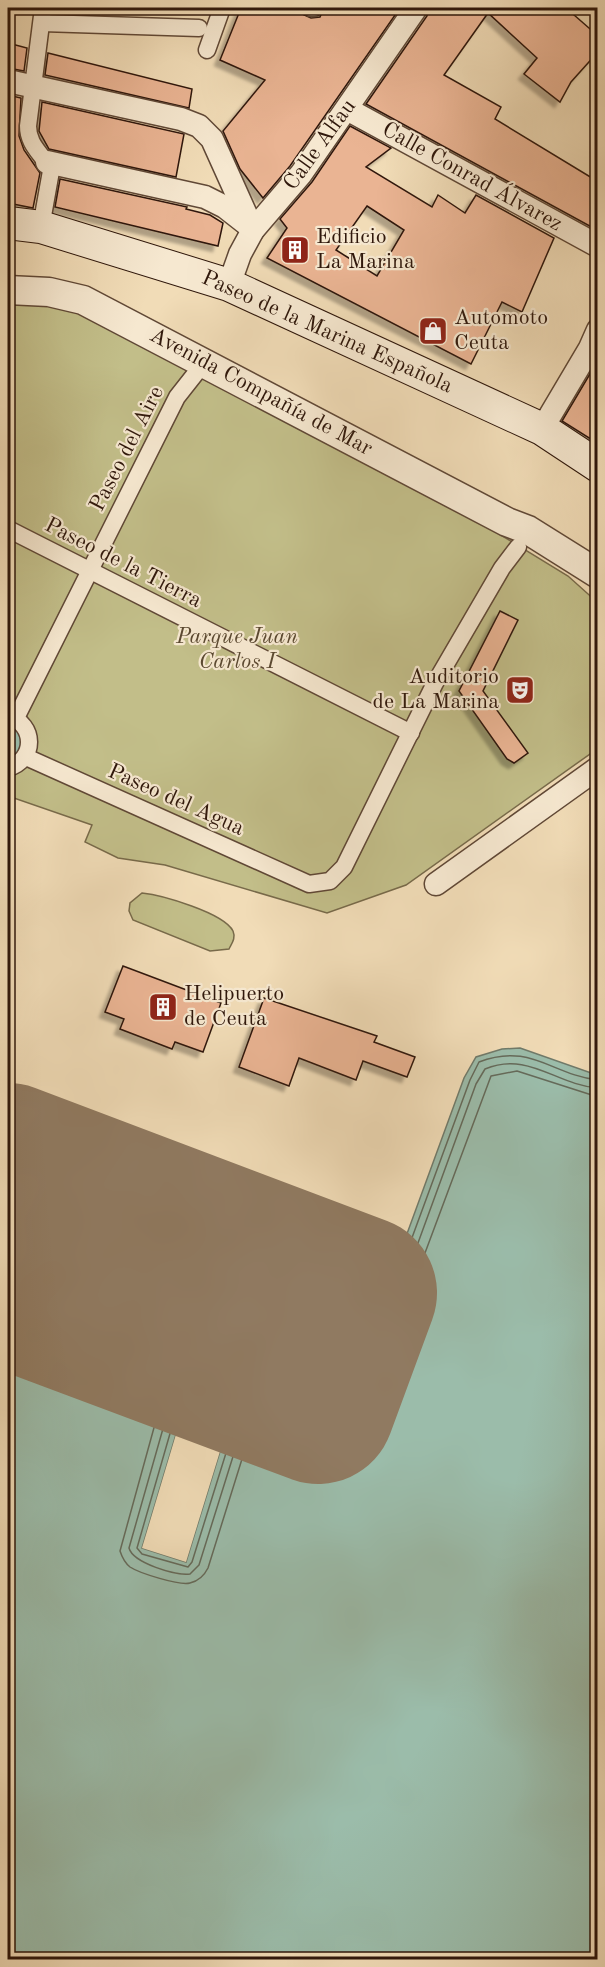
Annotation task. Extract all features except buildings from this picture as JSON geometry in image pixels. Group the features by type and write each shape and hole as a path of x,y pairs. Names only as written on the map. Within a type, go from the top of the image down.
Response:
{"main road":[{"name":"Paseo de la Marina Española","path":"8,223 41,227 228,285 542,429 597,466"}],"street":[{"path":"207,50 222,8"},
{"name":"Calle Alfau","path":"228,285 240,254 253,230 301,174 416,8"},
{"path":"41,227 51,171 28,136 42,15 199,28"},
{"path":"8,81 182,118 199,126 212,139 253,230"},
{"name":"Calle Conrad Álvarez","path":"347,109 597,246"},
{"path":"47,162 205,197 225,207 253,230"},
{"name":"Avenida Compañía de Mar","path":"8,290 49,292 83,300 507,522 528,530 597,574"},
{"path":"542,429 595,343"},
{"name":"Paseo del Aire","path":"26,756 29,735 23,724 12,717 89,572 177,397 203,364"},
{"name":"Avenida Compañía de Mar","path":"507,522 522,540 546,553 597,592"},
{"name":"Paseo de la Tierra","path":"8,529 411,733"},
{"path":"411,733 435,683 502,568 518,547"},
{"name":"Paseo del Agua","path":"26,756 309,884 330,880 344,867 411,733"},
{"path":"8,768 17,765 26,756"},
{"path":"436,884 597,768"}],"green space":[{"name":"Parque Juan Carlos I","path":"8,295 59,296 476,520 568,576 597,602 597,749 406,885 327,913 165,865 118,858 85,842 92,825 8,796"},
{"path":"142,893 177,901 218,918 233,931 234,938 229,949 210,951 133,920 129,911 130,903"}],"water":[{"path":"8,722 21,731 23,748 8,762"},
{"path":"520,1048 597,1075 597,1959 8,1959 8,1312 192,1381 142,1548 186,1562 237,1396 330,1431 337,1425 464,1078 476,1057 502,1049"}],"pier":[{"path":"192,1381 195,1382 146,1546 184,1558 234,1395 237,1396 186,1562 142,1548"}],"runway":[{"path":"8,1160 360,1293 318,1407 8,1291"}],"place":[{"name":"Edificio La Marina","path":"295,250"},
{"name":"Automoto Ceuta","path":"433,331"},
{"name":"Auditorio de La Marina","path":"520,690"},
{"name":"Helipuerto de Ceuta","path":"163,1007"}]}
